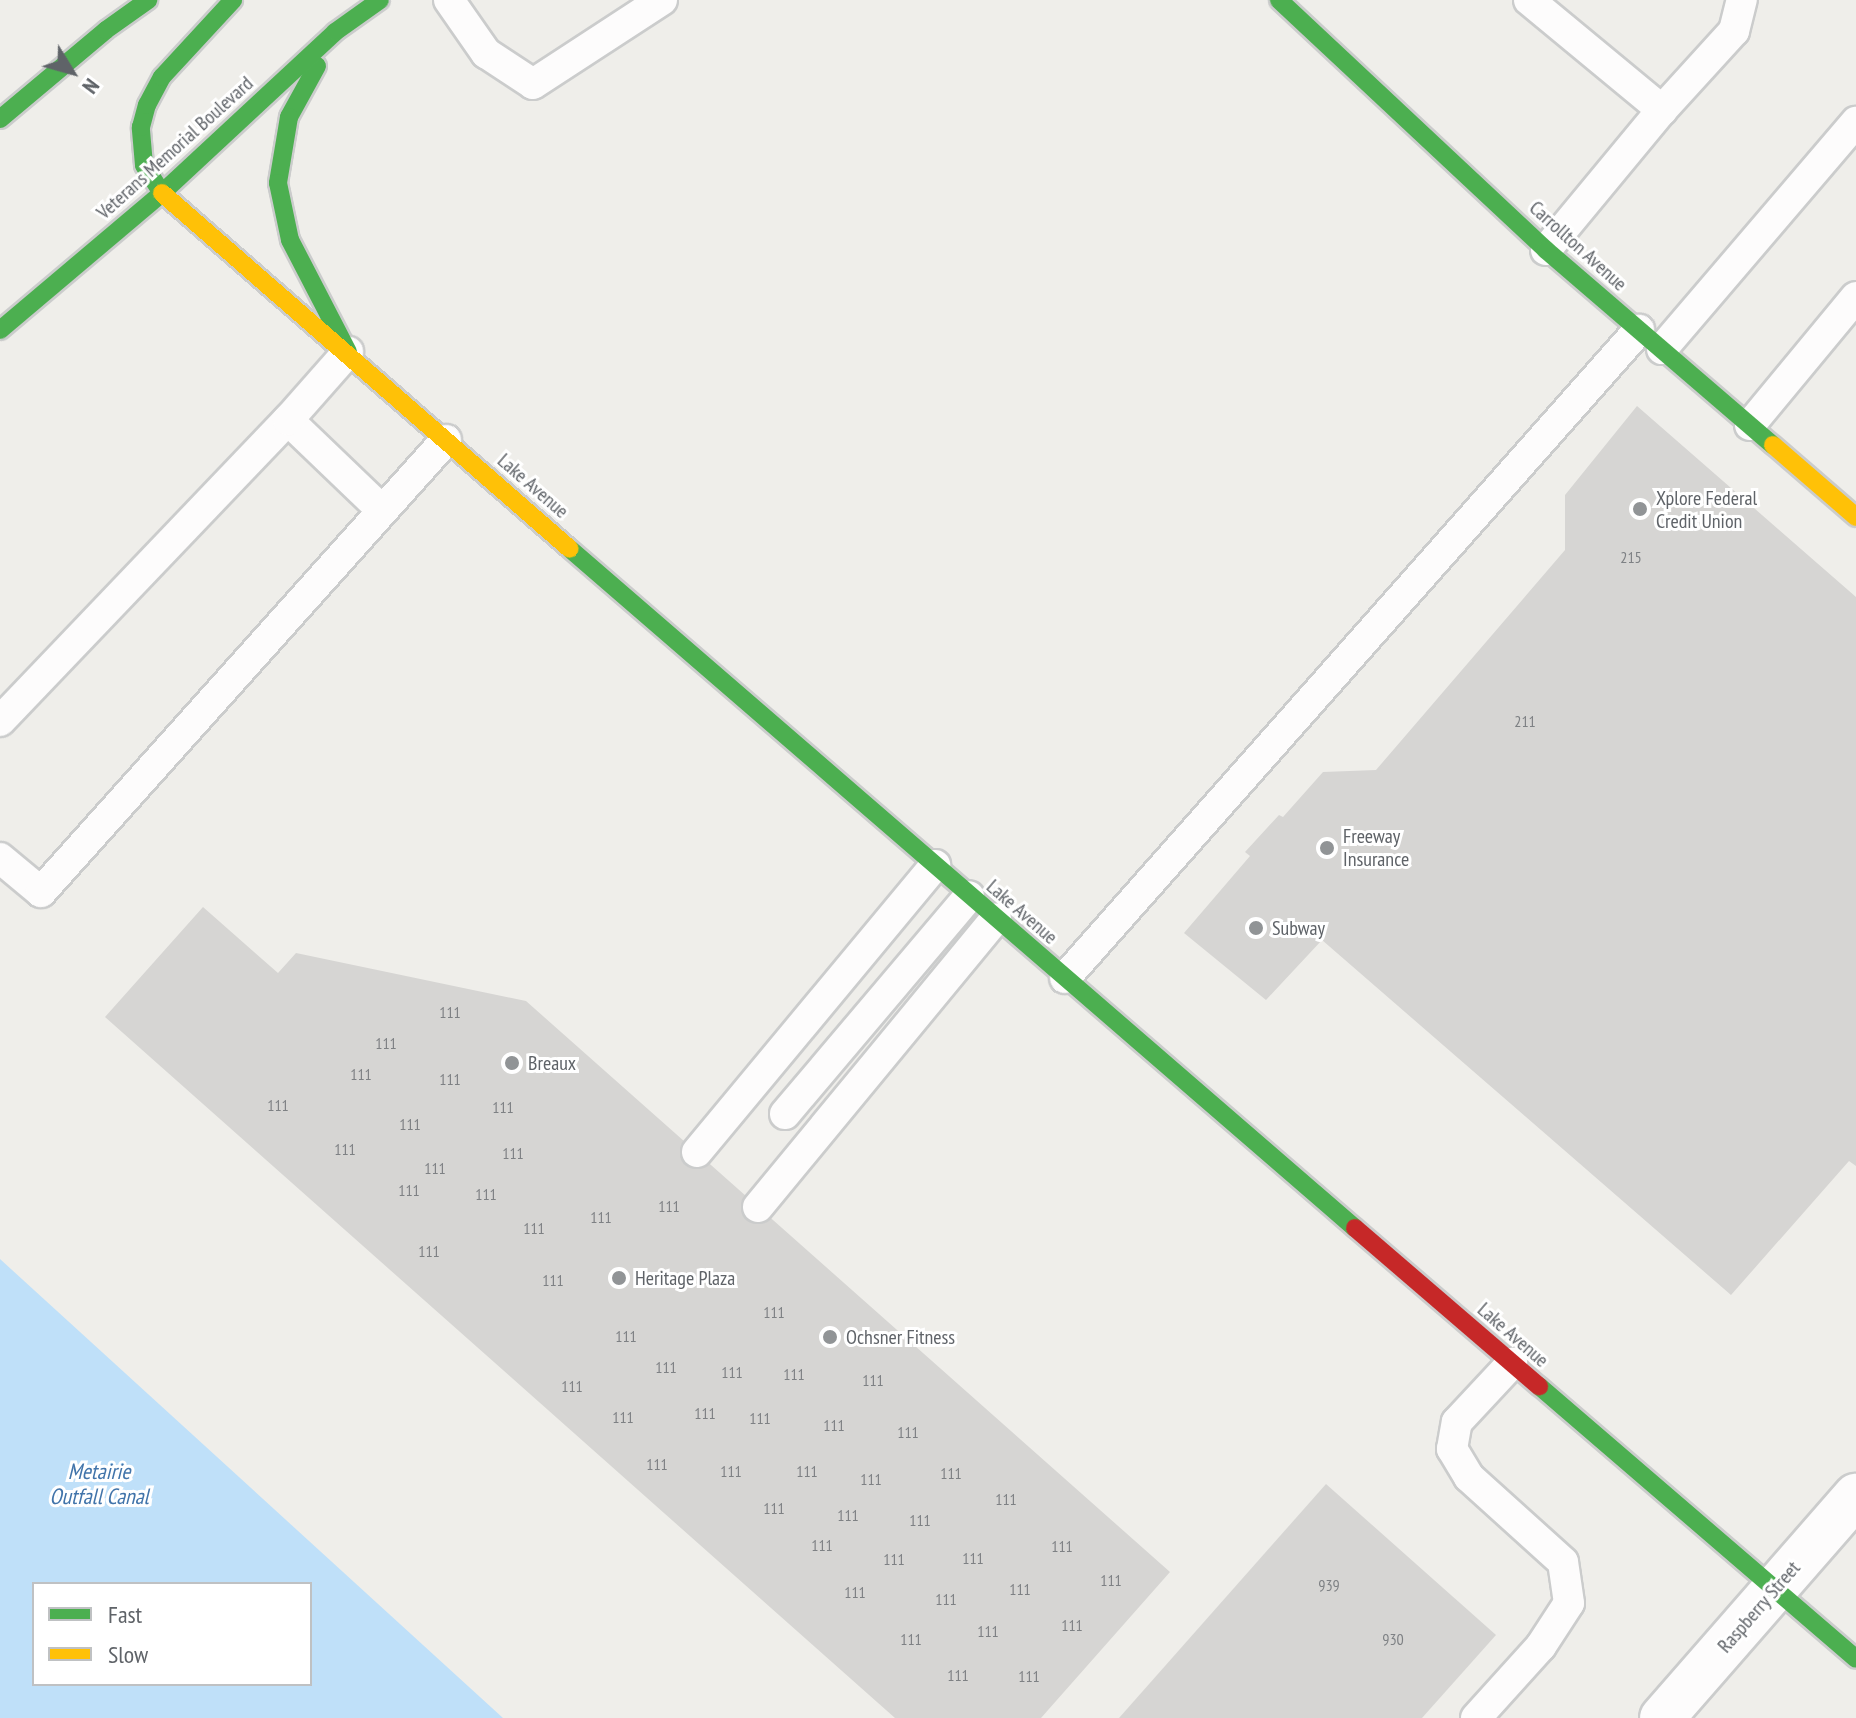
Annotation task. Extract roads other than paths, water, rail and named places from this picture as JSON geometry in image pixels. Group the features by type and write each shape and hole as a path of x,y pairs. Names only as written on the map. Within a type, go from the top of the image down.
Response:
{"street":[{"path":"0,119 106,30 148,0"},
{"path":"162,193 144,165 141,127 147,105 162,77 233,0"},
{"name":"Veterans Memorial Boulevard","path":"0,330 162,193 335,32 380,0"},
{"name":"Carrollton Avenue","path":"1279,0 1546,250 1856,517"},
{"path":"335,32 289,117 278,183 290,240 348,352"},
{"name":"Lake Avenue","path":"162,193 969,896 1856,1659"},
{"name":"Raspberry Street","path":"1662,1718 1856,1496"}],"lane":[{"path":"449,0 486,53 533,84 662,0"},
{"path":"1529,0 1662,110"},
{"path":"1546,250 1662,110 1734,31 1742,0"},
{"path":"1662,349 1856,122"},
{"path":"1750,425 1856,297"},
{"path":"1065,978 1639,330"},
{"path":"0,721 288,420 348,352"},
{"path":"288,420 382,510"},
{"path":"0,858 41,892 446,440"},
{"path":"697,1152 935,865"},
{"path":"785,1114 969,896"},
{"path":"758,1207 996,918"},
{"path":"1476,1718 1541,1646 1569,1603 1563,1562 1469,1477 1452,1449 1457,1422 1512,1363"}],"water":[{"name":"Metairie Outfall Canal","path":"0,1259 503,1718 0,1718"}],"place":[{"name":"Xplore Federal Credit Union","path":"1640,509"},
{"name":"Freeway Insurance","path":"1327,848"},
{"name":"Subway","path":"1256,928"},
{"name":"Breaux","path":"512,1063"},
{"name":"Heritage Plaza","path":"619,1278"},
{"name":"Ochsner Fitness","path":"830,1337"}]}
